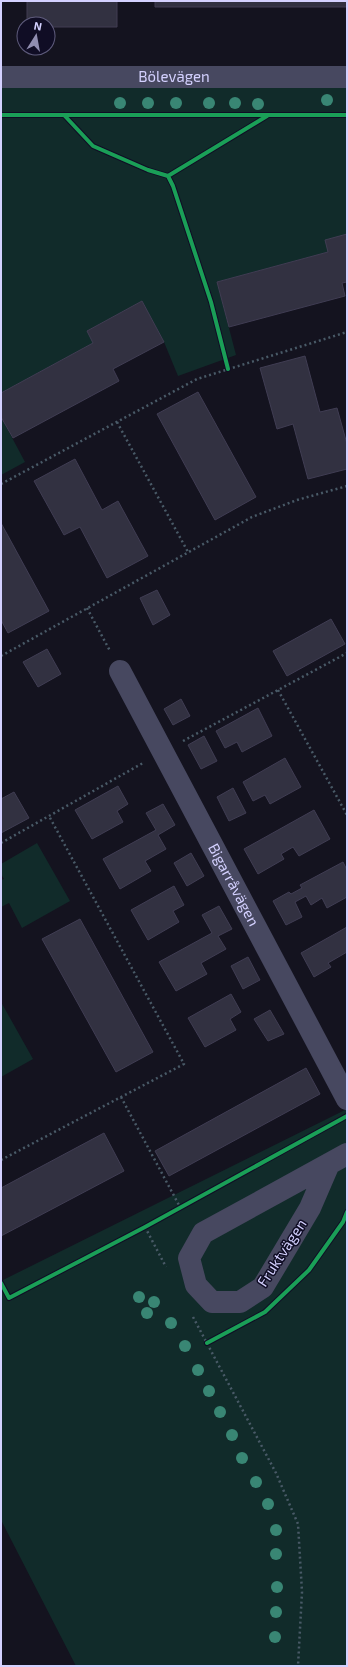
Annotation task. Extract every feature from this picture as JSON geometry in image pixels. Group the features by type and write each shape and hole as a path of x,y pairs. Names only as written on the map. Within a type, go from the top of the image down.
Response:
{"street":[{"name":"Bölevägen","path":"1,77 347,77"},
{"name":"Bigarråvägen","path":"120,671 347,1099"},
{"name":"Fruktvägen","path":"338,1159 263,1287 240,1302 212,1302 196,1285 189,1258 203,1233 338,1159"}],"path":[{"path":"1,484 197,379 347,332"},
{"path":"226,362 228,369"},
{"path":"117,422 188,552"},
{"path":"1,656 252,517 297,500 347,486"},
{"path":"87,608 120,671"},
{"path":"278,690 347,815"},
{"path":"1,1160 184,1064 49,816"},
{"path":"121,1097 180,1207"},
{"path":"173,1211 187,1203"},
{"path":"138,1230 152,1223"},
{"path":"145,1226 166,1267"},
{"path":"192,1315 276,1473 298,1524 302,1592 298,1666"},
{"path":"207,1343 214,1340"}],"green space":[{"path":"1,77 347,77 347,234 328,252 217,282 236,355 178,376 164,342 142,301 87,331 93,343 1,393"},
{"path":"1,417 25,462 1,475"},
{"path":"37,843 70,901 22,928 9,903 1,907 1,880 4,879 1,874 1,864"},
{"path":"1,1002 33,1059 1,1077"},
{"path":"347,1109 347,1666 76,1666 1,1520 1,1281"}],"building":[{"path":"27,1 117,1 117,27 56,27 56,16 27,16"},
{"path":"155,1 347,1 347,7 155,7"},
{"path":"347,234 347,282 342,283 345,296 229,327 217,282 328,252 325,240"},
{"path":"142,301 164,342 113,369 119,381 13,438 1,417 1,393 93,343 87,331"},
{"path":"305,356 320,412 337,408 347,444 347,469 308,479 293,424 277,429 260,368"},
{"path":"198,392 256,497 215,520 157,414"},
{"path":"75,459 102,510 118,501 148,556 107,578 80,527 64,535 34,481"},
{"path":"1,523 49,611 8,633 1,620"},
{"path":"157,590 170,615 153,625 140,598"},
{"path":"331,619 345,644 287,676 273,651"},
{"path":"47,649 61,674 38,687 23,662"},
{"path":"181,699 190,716 173,725 164,709"},
{"path":"258,708 272,736 242,752 237,742 225,748 216,731"},
{"path":"204,736 217,761 201,769 188,745"},
{"path":"285,758 301,787 270,804 265,795 253,801 243,782"},
{"path":"118,786 128,804 117,811 123,822 92,839 75,810"},
{"path":"233,788 246,813 229,821 217,797"},
{"path":"14,792 29,818 1,833 1,799"},
{"path":"163,804 175,825 158,835 166,849 145,861 151,871 120,889 103,859 156,830 146,813"},
{"path":"314,810 330,839 299,856 293,847 281,854 284,859 258,874 244,849"},
{"path":"191,853 204,876 187,886 174,863"},
{"path":"343,862 347,870 347,897 327,908 322,898 311,905 306,896 295,902 302,917 286,925 273,901 289,892 291,894 302,888 300,885"},
{"path":"174,886 184,905 173,911 179,922 148,940 131,910"},
{"path":"219,906 232,929 218,936 226,949 201,963 207,974 176,991 159,962 212,933 202,915"},
{"path":"80,919 153,1052 116,1072 42,939"},
{"path":"347,927 347,952 328,963 331,967 314,977 301,953"},
{"path":"248,957 260,980 243,989 231,966"},
{"path":"231,994 241,1012 230,1019 236,1030 205,1047 188,1018"},
{"path":"270,1010 284,1034 268,1041 254,1019"},
{"path":"306,1068 320,1094 169,1176 155,1151"},
{"path":"104,1133 124,1171 1,1236 1,1188"}],"cycle path":[{"path":"1,115 347,115"},
{"path":"64,115 93,146 148,170 168,176 267,116"},
{"path":"168,176 173,186 211,302 228,369"},
{"path":"1,1283 9,1298 145,1227 347,1116"},
{"path":"207,1343 265,1312 309,1270 343,1222 347,1212"}]}
